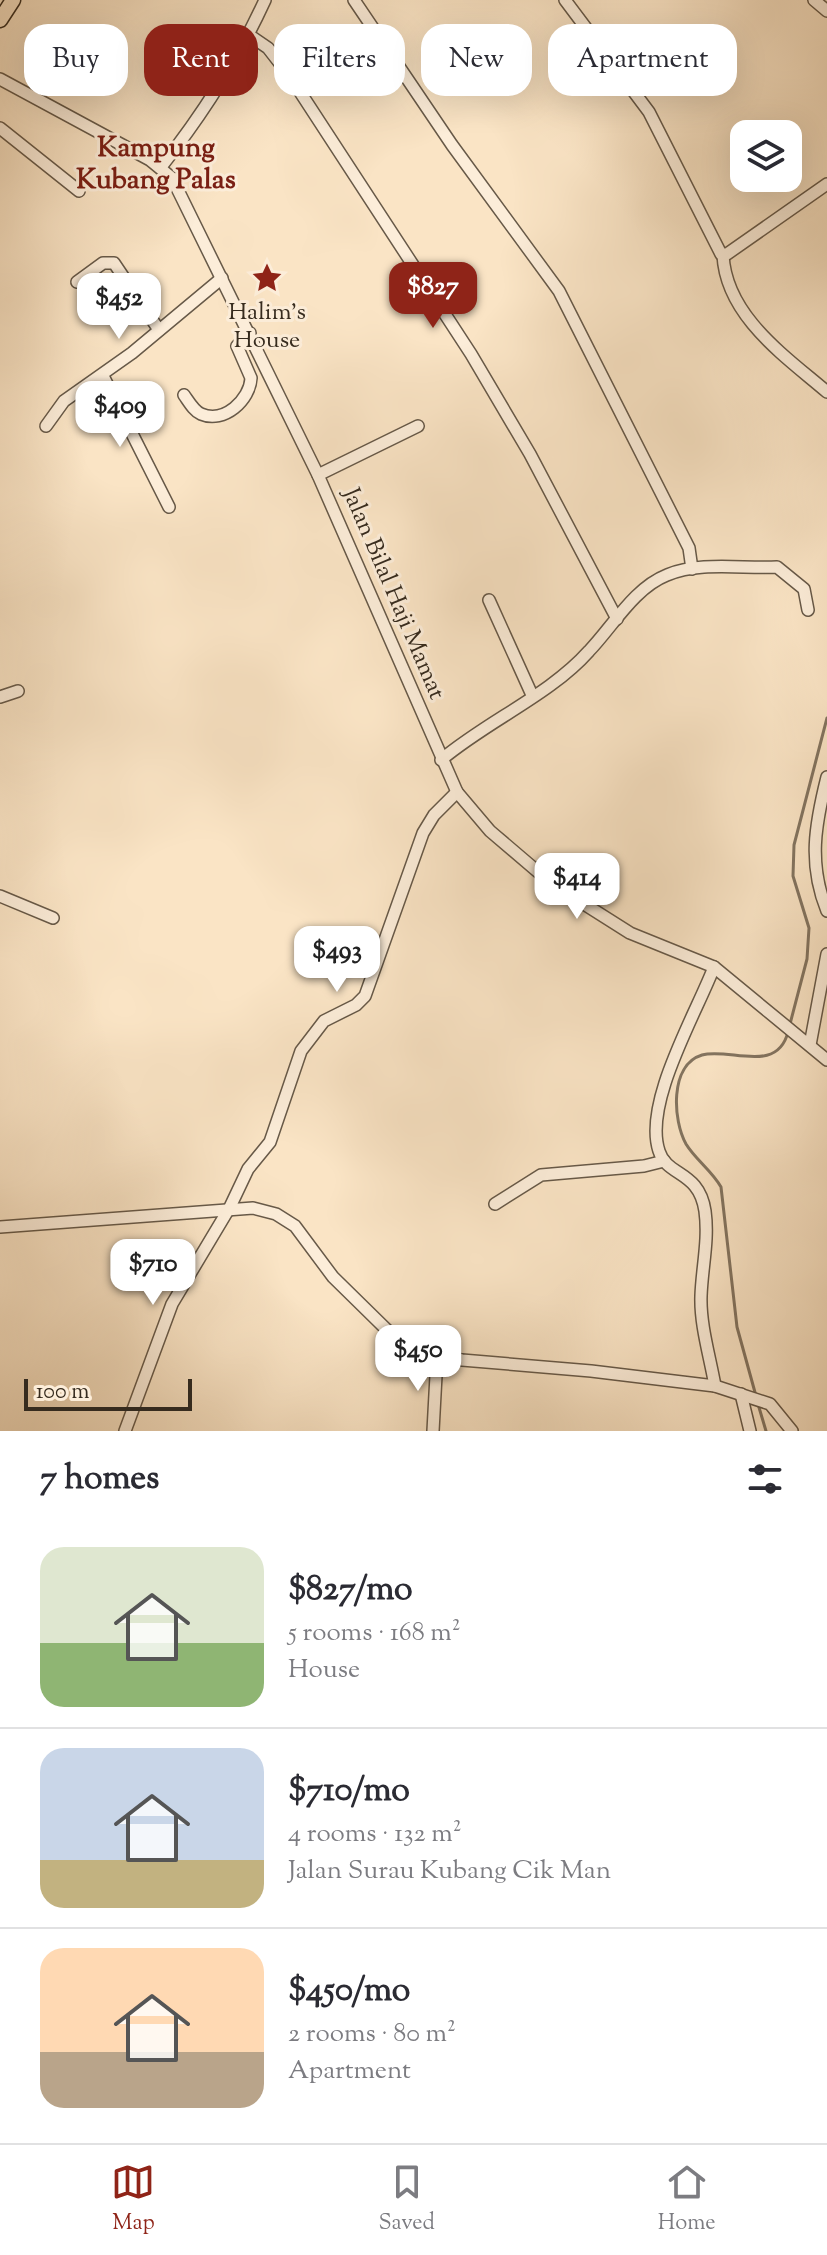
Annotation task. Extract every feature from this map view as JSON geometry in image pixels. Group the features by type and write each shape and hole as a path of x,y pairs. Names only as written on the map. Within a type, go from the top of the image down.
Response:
{"main road":[{"path":"0,20 13,0"}],"street":[{"path":"254,24 265,0"},
{"path":"354,0 452,145 559,291 689,548 692,569"},
{"path":"565,0 649,112 723,255 727,276 755,331 827,392"},
{"path":"814,0 827,11"},
{"path":"258,42 276,57 307,101 408,262 471,354 530,454 617,619"},
{"name":"Jalan Bilal Haji Mamat","path":"0,79 161,167 182,196 318,475 457,792 490,831 551,883 630,933 714,967 827,1060"},
{"path":"161,167 214,96"},
{"path":"0,128 79,191"},
{"path":"723,255 827,184"},
{"path":"77,282 103,263 114,263 159,330"},
{"path":"46,426 64,401 103,376 222,278"},
{"path":"184,395 199,413 207,416 223,414 243,400 251,378 237,346 250,333"},
{"path":"103,376 169,507"},
{"path":"318,475 418,426"},
{"path":"441,760 573,667 648,585 668,574 692,569 777,567 804,589 808,610"},
{"path":"489,600 532,695"},
{"path":"0,697 18,691"},
{"path":"827,777 813,849 814,869 827,911"},
{"path":"125,1431 172,1304 194,1262 230,1207 248,1169 277,1127 301,1051 324,1021 356,1005 365,996 423,833 434,815 457,792"},
{"path":"0,896 53,918"},
{"path":"810,1045 827,954"},
{"path":"714,967 664,1080 657,1148 664,1161 689,1177 698,1189 705,1209 701,1307 715,1386"},
{"path":"495,1204 531,1178 541,1175 644,1166 664,1161"},
{"path":"0,1227 230,1207 253,1208 285,1219 302,1233 321,1264 387,1330 415,1350 437,1357 715,1386 770,1404 792,1431"},
{"path":"433,1431 437,1357"},
{"path":"741,1394 750,1431"}],"waterway":[{"path":"790,1024 807,959 809,928 793,876 794,845 827,718"},
{"path":"756,1396 737,1327 721,1187 686,1144 678,1122 677,1095 679,1081 691,1061 713,1053 751,1057 774,1053 788,1032"},
{"path":"758,1404 766,1431"}],"place":[{"name":"Halim's House","path":"267,278"}],"district":[{"name":"Kampung Kubang Palas","path":"156,165"}]}
